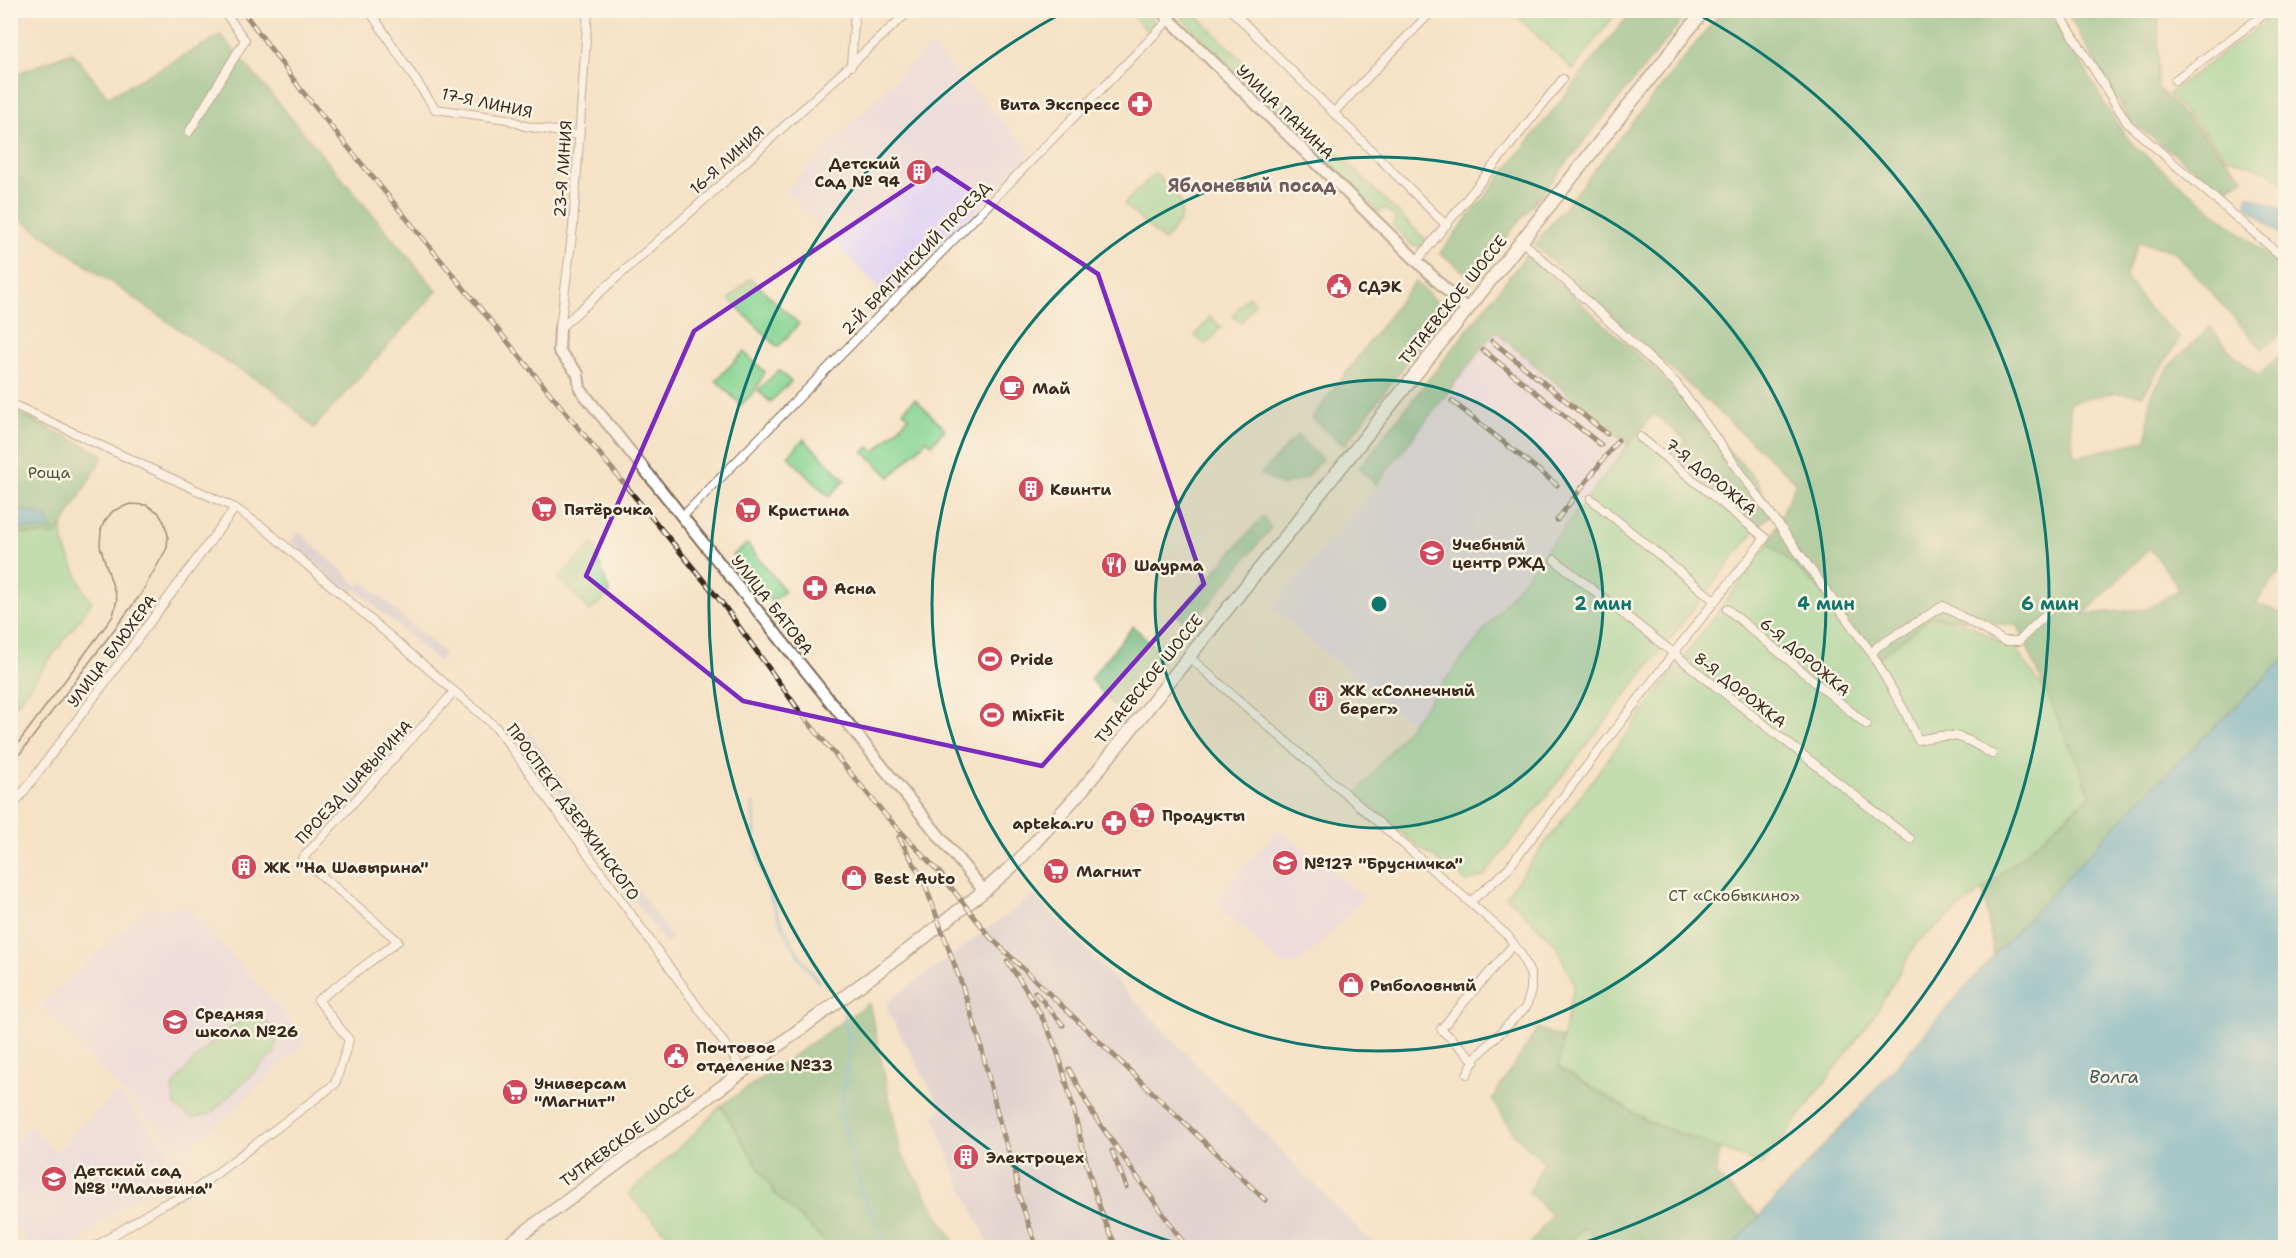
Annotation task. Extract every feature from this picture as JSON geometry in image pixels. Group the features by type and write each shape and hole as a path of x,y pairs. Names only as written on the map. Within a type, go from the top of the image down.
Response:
{"main road":[{"name":"ТУТАЕВСКОЕ ШОССЕ","path":"503,1248 912,947 1017,862 1053,823 1467,310 1704,10"}],"street":[{"path":"189,132 245,40 223,10"},
{"name":"17-Я ЛИНИЯ","path":"369,10 435,109 507,119 525,126 578,135"},
{"name":"23-Я ЛИНИЯ","path":"560,328 573,227 588,10"},
{"path":"851,66 855,10"},
{"name":"16-Я ЛИНИЯ","path":"560,328 910,10"},
{"name":"УЛИЦА ПАНИНА","path":"1160,10 1467,310"},
{"path":"1231,10 1446,225"},
{"path":"1333,113 1433,10"},
{"path":"2057,10 2128,124 2286,260"},
{"path":"2175,80 2270,10"},
{"name":"2-Й БРАГИНСКИЙ ПРОЕЗД","path":"682,516 1169,20"},
{"path":"1416,261 1563,78"},
{"path":"1522,241 1676,383 1872,654 1918,740 1950,734 1969,740 1992,754"},
{"name":"УЛИЦА БАТОВА","path":"560,328 560,351 578,374 580,388 984,891"},
{"name":"ПРОСПЕКТ ДЗЕРЖИНСКОГО","path":"10,403 235,508 264,528 497,728 744,1071"},
{"name":"7-Я ДОРОЖКА","path":"1640,437 1765,538 1715,601"},
{"path":"1470,902 1506,871 1715,601 1591,500"},
{"name":"УЛИЦА БЛЮХЕРА","path":"10,810 235,508"},
{"name":"8-Я ДОРОЖКА","path":"1555,560 1910,839"},
{"path":"1872,654 1877,647 1943,606 2004,641 2019,641 2055,605"},
{"name":"6-Я ДОРОЖКА","path":"1727,609 1867,725"},
{"path":"1188,656 1470,902 1514,944 1531,976 1531,990 1526,1007 1475,1060 1467,1074"},
{"name":"ПРОЕЗД ШАВЫРИНА","path":"93,1248 162,1205 188,1196 335,1084 349,1040 318,1000 398,941 302,859 454,692"},
{"path":"1475,1060 1441,1029 1514,944"}],"highlighted area":[{"path":"937,168 1098,274 1204,584 1042,766 743,701 586,576 694,331"}],"shaded area":[{"path":"11,10 33,10 33,11 11,32"},
{"path":"930,45 1032,153 888,299 786,190"},
{"name":"Учебный центр РЖД","path":"1495,331 1628,445 1411,723 1272,608 1367,498"},
{"path":"299,532 359,586 363,581 445,654 438,662 356,589 350,595 291,542"},
{"path":"526,728 673,939 665,944 518,734"},
{"name":"№127 \"Брусничка\"","path":"1279,829 1365,897 1300,964 1281,964 1213,901"},
{"path":"1034,895 1376,1247 990,1247 956,1175 933,1116 942,1110 887,1009 889,1001"},
{"name":"Средняя школа №26","path":"148,907 189,908 308,1040 183,1156 41,1005"},
{"path":"117,1092 191,1170 121,1206 73,1247 33,1247 11,1221 11,1145 30,1126 56,1152"}],"green space":[{"path":"2281,10 2286,11 2285,185 2270,172 2227,157 2168,94"},
{"path":"1127,11 1143,11 1154,21 1155,27 1149,32"},
{"path":"1185,11 1192,11 1429,243 1426,247 1413,246 1393,226 1395,217 1384,208 1379,213 1183,20 1182,14"},
{"path":"1511,11 1617,11 1573,70"},
{"path":"1632,11 1690,11 1469,283 1472,278 1440,253"},
{"path":"1722,11 2049,11 2071,44 2111,114 2134,146 2285,270 2285,331 2262,349 2174,251 2139,242 2125,276 2149,309 2180,338 2143,395 2112,393 2069,403 2074,457 2147,440 2150,397 2171,364 2210,327 2231,352 2258,376 2285,350 2285,565 2256,603 2285,615 2285,658 2134,806 1994,955 1983,890 2091,795 2018,626 1932,616 1879,658 1831,599 1769,543 1796,482 1534,245","holes":["2150,548 2180,589 2147,609 2084,614"]},
{"path":"2066,11 2159,11 2158,88 2244,178 2223,190 2130,121"},
{"path":"221,35 437,291 314,428 273,389 222,359 11,213 11,76 72,52 108,97"},
{"path":"1155,173 1179,198 1182,205 1179,220 1164,241 1124,204"},
{"path":"1527,254 1658,373 1758,482 1772,514 1759,526 1676,459 1673,445 1688,442 1654,414 1628,445 1495,331 1376,485 1359,468"},
{"path":"750,278 799,324 778,347 729,299"},
{"path":"1415,281 1446,310 1344,446 1312,418"},
{"path":"1248,296 1255,303 1241,323 1232,316"},
{"path":"1210,317 1221,327 1206,345 1195,336"},
{"path":"744,352 765,372 754,392 741,405 716,380"},
{"path":"779,370 791,382 770,402 758,390"},
{"path":"915,399 945,429 932,444 927,440 890,477 864,452 869,447 875,452 909,417 903,411"},
{"name":"Роща","path":"11,409 104,455 62,523 63,542 84,591 92,602 11,712"},
{"path":"10,410 104,455 57,535 22,534 11,529"},
{"path":"1637,434 1756,529 1484,876 1467,882 1406,837 1357,794"},
{"path":"1297,435 1322,459 1305,478 1282,486 1261,474"},
{"path":"804,439 845,480 829,497 788,456"},
{"path":"1263,516 1271,528 1191,626 1177,615"},
{"name":"СТ «Скобыкино»","path":"1769,543 1831,599 1932,616 1972,626 2018,653 2048,695 2091,795 1983,890 1916,943 1872,1019 1763,1165 1649,1122 1557,1067 1574,984 1555,944 1506,896"},
{"path":"593,544 610,594 590,611 558,578"},
{"path":"747,544 785,591 772,602 733,555"},
{"path":"1133,626 1164,656 1119,712 1090,679"},
{"path":"869,1003 901,1153 957,1247 831,1247 774,1193 721,1106"},
{"path":"246,1017 257,1018 269,1023 277,1040 274,1053 210,1114 192,1118 176,1107 172,1089 205,1049 225,1031"},
{"path":"1538,1028 1563,1039 1558,1067 1649,1122 1719,1148 1717,1176 1759,1216 1731,1247 1605,1247 1585,1227 1563,1247 1528,1247 1551,1215 1529,1192 1544,1162 1514,1134 1492,1099"},
{"path":"721,1106 774,1193 831,1247 680,1247 628,1194"},
{"path":"1585,1227 1605,1247 1563,1248"}],"water":[{"path":"2247,195 2285,210 2285,239 2246,205"},
{"path":"11,508 31,511 47,518 53,530 22,529 11,521"},
{"name":"Волга","path":"2285,658 2285,1247 1731,1247 1859,1108 1994,955 2134,806"}],"waterway":[{"path":"753,804 757,853 769,893 789,939 818,981"},
{"path":"844,1014 850,1041 841,1115 862,1193 889,1248"}],"tram line":[{"path":"10,754 113,616 117,599 100,546 104,522 113,511 130,504 146,505 158,512 164,522 168,535 167,548 141,594 10,767"}],"railway":[{"path":"242,10 302,91 722,603 803,716 887,817 939,872 990,937 1265,1200"},
{"path":"1492,341 1607,434"},
{"path":"1483,350 1601,445"},
{"path":"1452,401 1557,485"},
{"path":"1557,520 1618,440"},
{"path":"899,837 924,882 962,985 980,1042 1001,1128 1014,1166 1019,1196 1037,1248"},
{"path":"1007,961 1036,1006 1058,1054 1090,1177 1106,1225 1117,1248"},
{"path":"1035,992 1063,1025"},
{"path":"1069,1069 1093,1114 1187,1248"},
{"path":"1112,1151 1126,1187"}],"place":[{"name":"Вита Экспресс","path":"1140,104"},
{"name":"Детский Сад № 94","path":"919,172"},
{"name":"СДЭК","path":"1339,286"},
{"name":"Май","path":"1012,388"},
{"name":"Квинти","path":"1031,489"},
{"name":"Пятёрочка","path":"544,509"},
{"name":"Кристина","path":"748,510"},
{"name":"Учебный центр РЖД","path":"1432,553"},
{"name":"Шаурма","path":"1114,565"},
{"name":"Асна","path":"815,588"},
{"name":"Pride","path":"990,659"},
{"name":"ЖК «Солнечный берег»","path":"1321,699"},
{"name":"MixFit","path":"992,715"},
{"name":"Продукты","path":"1142,815"},
{"name":"apteka.ru","path":"1114,823"},
{"name":"№127 \"Брусничка\"","path":"1285,863"},
{"name":"ЖК \"На Шавырина\"","path":"244,867"},
{"name":"Магнит","path":"1056,871"},
{"name":"Best Auto","path":"854,878"},
{"name":"Рыболовный","path":"1351,985"},
{"name":"Средняя школа №26","path":"175,1022"},
{"name":"Почтовое отделение №33","path":"676,1056"},
{"name":"Универсам \"Магнит\"","path":"515,1092"},
{"name":"Электроцех","path":"966,1157"},
{"name":"Детский сад №8 \"Мальвина\"","path":"54,1179"}],"district":[{"name":"Яблоневый посад","path":"1252,186"}]}
